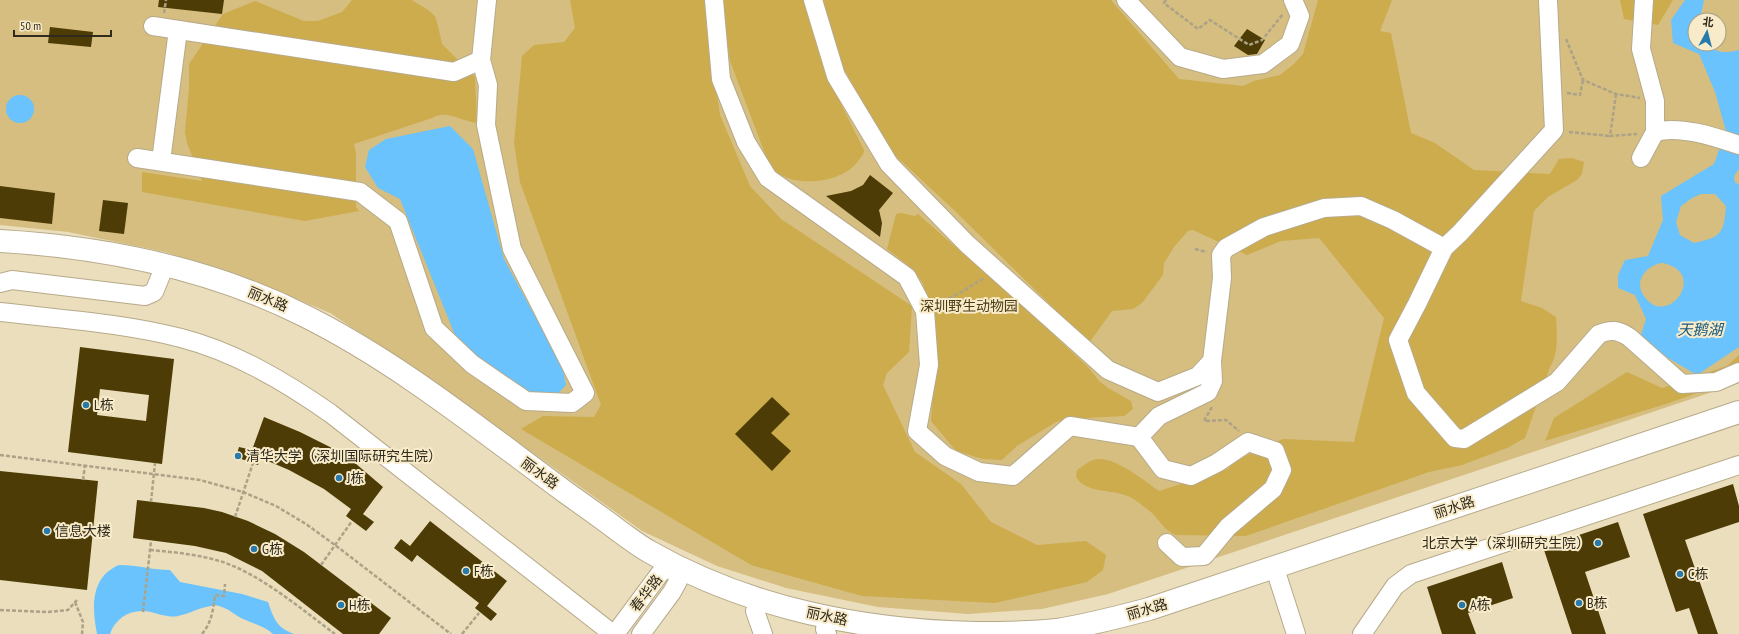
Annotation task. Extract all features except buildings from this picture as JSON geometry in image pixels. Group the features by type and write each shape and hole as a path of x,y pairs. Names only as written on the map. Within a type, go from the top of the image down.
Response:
{"main road":[{"name":"丽水路","path":"0,241 82,248 160,264 230,284 302,314 345,337 381,359 648,552 672,573 703,593 755,612 826,631 858,634"},
{"name":"丽水路","path":"0,254 66,258 161,275 223,293 281,316 321,336 402,387 640,562 672,573 710,582 751,597 805,612 896,629 1001,634 1055,630 1104,621 1149,609 1739,412"},
{"name":"丽水路","path":"1092,634 1153,618 1278,578 1739,426"}],"street":[{"path":"137,158 360,192 398,221 434,328 472,364 526,401 572,404 585,393 512,249 486,125 488,85 481,60 487,0"},
{"path":"714,0 721,79 746,142 768,178 907,277 925,311 929,364 917,431 945,456 979,472 1013,476"},
{"path":"812,0 836,76 889,164 967,244 1108,370 1158,392 1198,376 1212,361"},
{"path":"1126,0 1180,57 1223,69 1263,64 1290,44 1300,16 1290,6"},
{"path":"1548,0 1554,130 1460,233 1444,248 1398,340 1416,393 1455,438 1464,439 1557,382 1599,334 1608,330 1621,331 1682,384 1716,382 1739,372"},
{"path":"1641,158 1654,132 1655,101 1641,49 1644,0"},
{"path":"152,26 454,72 481,60"},
{"path":"161,161 178,30"},
{"path":"1654,132 1664,129 1709,135 1739,144"},
{"path":"1139,437 1159,416 1208,392 1213,381 1212,361 1222,278 1221,255 1226,248 1264,227 1324,208 1361,206 1393,220 1444,248"},
{"path":"0,283 12,280 145,296 154,292 161,275"},
{"path":"0,312 138,329 181,338 218,350 261,370 330,412 614,634"},
{"path":"999,489 1070,426 1139,437 1163,469 1191,476 1217,463 1248,442 1275,451 1282,470 1272,489 1228,527 1204,556 1182,557 1167,543"},
{"path":"1362,634 1395,586 1411,574 1739,465"},
{"name":"春华路","path":"614,634 672,573"},
{"name":"春华路","path":"640,634 672,592 672,573"},
{"path":"1278,578 1296,634"},
{"path":"755,612 763,634"}],"path":[{"path":"1166,0 1164,3 1198,29 1210,20 1249,45 1262,40 1290,6"},
{"path":"1550,29 1563,32 1583,80 1580,94 1553,92"},
{"path":"1583,80 1616,94 1655,101"},
{"path":"1610,136 1616,94"},
{"path":"1554,130 1610,136 1654,132"},
{"path":"925,311 963,292 996,270"},
{"path":"1213,381 1218,397 1204,421 1226,420 1242,433 1248,442"},
{"path":"0,455 200,480 243,492 276,506 335,545 450,634"},
{"path":"235,517 253,463"},
{"path":"151,502 156,464"},
{"path":"83,480 85,465"},
{"path":"321,565 352,521"},
{"path":"143,612 151,540"},
{"path":"150,550 189,554 218,560 246,572 281,594 335,634"},
{"path":"202,634 208,626 213,612 214,595 224,596 225,584"},
{"path":"0,610 48,612 68,610 76,601 83,622 82,634"},
{"path":"462,634 479,613"}],"green space":[{"name":"深圳野生动物园","path":"0,0 1739,0 1739,383 1108,594 1042,609 968,614 878,607 786,588 717,566 642,531 431,380 330,313 247,278 165,252 68,232 0,225"},
{"path":"352,0 412,0 435,16 442,44 475,77 477,123 449,115 443,115 354,144 356,153 356,207 359,211 305,221 142,192 142,172 202,181 187,143 185,132 189,88 189,64 223,14 255,1 304,21 318,21 342,12"},
{"path":"570,0 704,0 720,115 750,186 781,219 912,306 909,352 887,373 883,385 915,452 961,484 991,522 1037,545 1086,541 1106,555 1103,570 1087,582 995,603 862,596 751,565 521,429 543,416 594,417 601,405 520,182 514,143 522,56 534,45 564,42 575,28"},
{"path":"722,0 806,0 834,90 864,150 864,153 859,160 851,168 840,175 828,179 803,181 790,179 779,174 770,167 730,61"},
{"path":"820,0 1111,0 1179,79 1243,86 1254,81 1280,75 1295,63 1303,54 1318,0 1392,0 1380,31 1391,33 1411,133 1435,143 1474,170 1550,174 1559,159 1572,158 1584,162 1582,174 1577,180 1548,197 1534,211 1521,301 1542,308 1556,317 1557,343 1555,356 1525,438 1507,448 1462,465 1429,472 1246,536 1176,535 1163,526 1152,513 1132,498 1117,493 1094,489 1081,483 1076,477 1077,470 1093,460 1101,459 1118,464 1159,491 1228,469 1234,461 1283,439 1354,442 1384,318 1319,238 1281,241 1247,255 1193,230 1188,231 1174,247 1164,263 1163,275 1142,303 1133,309 1112,311 1089,343 953,209 886,147 838,58"},
{"path":"1620,0 1673,0 1658,25 1624,19"},
{"path":"901,213 915,216 918,214 1018,302 1088,367 1099,381 1131,401 1133,409 1124,416 1070,419 1056,422 1017,446 1002,460 983,459 956,451 931,421 937,356 923,283 908,265 887,249 896,214"},
{"path":"1739,355 1739,378 1669,403 1545,441 1554,418 1627,372 1662,388 1727,366"}],"water":[{"name":"天鹅湖","path":"1685,0 1704,0 1702,12 1687,12 1687,49 1673,43 1671,20"},
{"name":"天鹅湖","path":"1739,50 1739,169 1734,176 1735,182 1739,185 1739,347 1697,375 1639,341 1646,319 1635,295 1618,288 1618,275 1625,260 1648,256 1663,220 1661,196 1714,164 1726,131 1715,92 1699,54 1694,52 1731,52","holes":["1701,194 1715,194 1726,206 1724,223 1719,233 1710,239 1694,243 1680,235 1676,222 1681,206 1692,198","1662,263 1676,268 1683,277 1683,286 1680,296 1672,303 1663,306 1653,305 1644,296 1641,290 1640,285 1643,275 1647,270 1656,264"]},
{"path":"20,95 30,99 34,109 30,119 20,123 10,119 6,109 10,99"},
{"path":"450,126 473,149 504,259 562,366 566,385 556,396 530,395 480,364 457,340 400,199 378,188 365,167 369,150 386,139"},
{"path":"119,565 170,570 180,582 242,594 268,602 276,622 294,634 273,634 225,608 215,605 175,616 137,611 126,615 116,623 110,634 97,634 94,614 95,594 103,577 110,570"}],"place":[{"name":"L栋","path":"86,405"},
{"name":"清华大学（深圳国际研究生院）","path":"238,456"},
{"name":"J栋","path":"339,478"},
{"name":"信息大楼","path":"47,531"},
{"name":"北京大学（深圳研究生院）","path":"1598,543"},
{"name":"G栋","path":"254,549"},
{"name":"F栋","path":"466,571"},
{"name":"C栋","path":"1680,574"},
{"name":"B栋","path":"1579,603"},
{"name":"H栋","path":"341,605"},
{"name":"A栋","path":"1462,605"}]}
